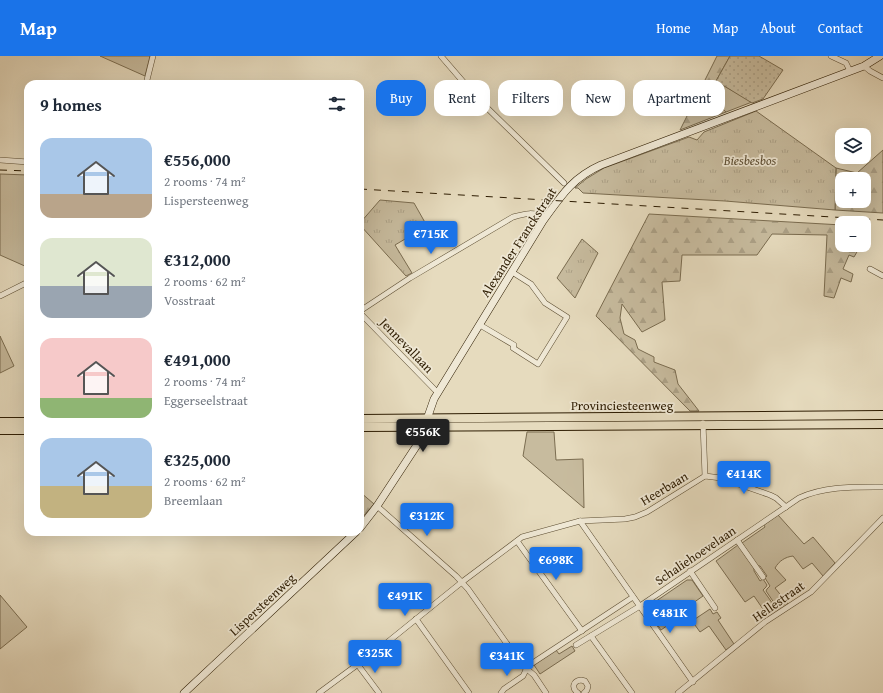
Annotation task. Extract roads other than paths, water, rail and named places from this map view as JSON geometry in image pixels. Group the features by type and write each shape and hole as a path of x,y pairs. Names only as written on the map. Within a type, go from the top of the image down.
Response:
{"main road":[{"name":"Provinciesteenweg","path":"364,419 883,415"},
{"path":"0,422 24,422"},
{"name":"Provinciesteenweg","path":"364,427 883,424"},
{"path":"0,430 24,430"}],"street":[{"path":"147,80 153,56"},
{"path":"440,56 478,99 564,183"},
{"path":"831,56 846,63 850,71"},
{"name":"Alexander Franckstraat","path":"424,427 430,408 438,393 512,272 546,217 567,188 577,179 594,168 864,66 880,56"},
{"path":"864,66 883,78"},
{"path":"0,160 24,162"},
{"path":"364,309 410,278 513,217 526,213 534,213 546,217"},
{"path":"870,269 883,276"},
{"path":"480,324 514,346 512,348 538,364 567,317 545,303 531,284 512,272"},
{"path":"0,296 24,284"},
{"name":"Jennevallaan","path":"364,316 438,393"},
{"path":"702,416 705,476"},
{"path":"364,523 377,506 419,442 424,427"},
{"name":"Heerbaan","path":"319,693 358,665 462,582 522,537 580,521 625,519 635,517 647,512 705,476 721,478 770,495 786,506"},
{"path":"786,506 808,493 822,490 883,486"},
{"path":"377,506 422,544 462,582 522,664 534,675 546,693"},
{"name":"Schaliehoevelaan","path":"576,645 640,606 786,506"},
{"name":"Hellestraat","path":"678,693 765,622 811,592 883,518"},
{"path":"580,521 692,682"},
{"name":"Lispersteenweg","path":"184,693 352,536"},
{"path":"517,540 582,631"},
{"path":"737,540 763,577"},
{"path":"690,572 715,608"},
{"path":"501,693 504,689 523,676 528,666 633,597"},
{"path":"416,619 469,693"},
{"path":"592,636 632,693"},
{"path":"358,665 379,693"},
{"path":"574,692 574,683 582,680 586,682 588,686 584,693"}],"railway":[{"path":"0,170 24,171"},
{"path":"364,189 883,220"}],"park label":[{"name":"Biesbesbos","path":"750,160"}]}
